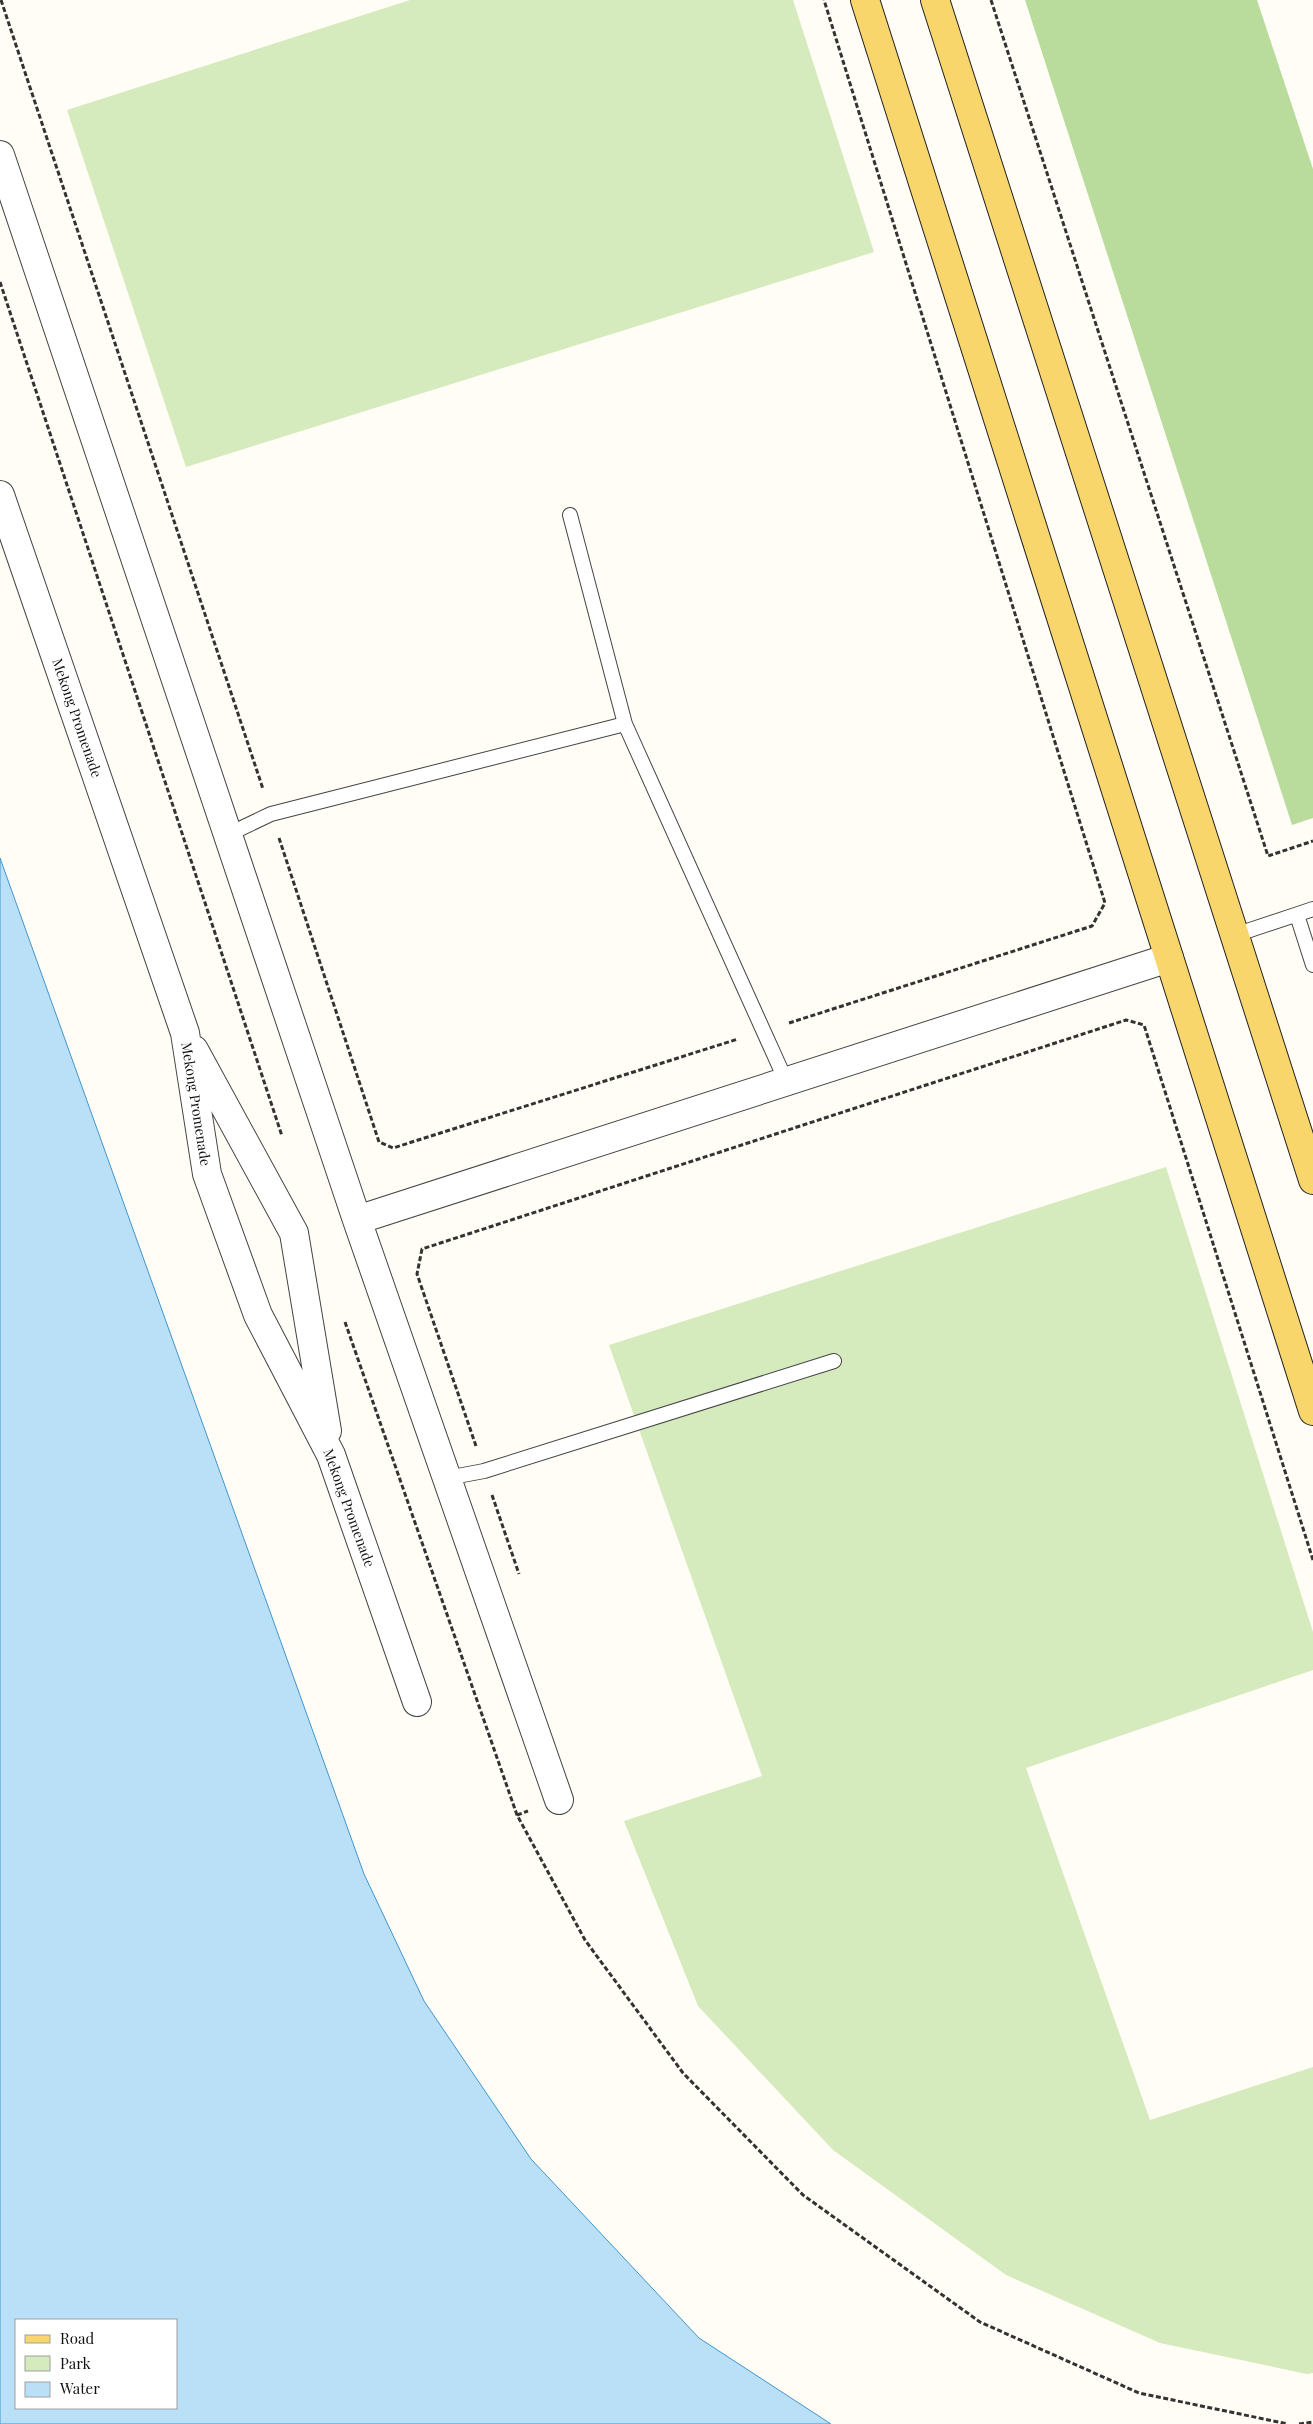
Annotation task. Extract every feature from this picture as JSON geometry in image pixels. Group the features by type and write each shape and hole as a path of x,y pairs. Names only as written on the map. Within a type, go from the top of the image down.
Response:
{"main road":[{"path":"865,0 1313,1411"},
{"path":"935,0 1313,1180"}],"street":[{"path":"0,155 357,1220 559,1800"},
{"name":"Mekong Promenade","path":"0,495 185,1033 207,1174 258,1315 331,1455 417,1702"},
{"path":"357,1220 1169,958"},
{"path":"185,1033 294,1233 331,1455"}],"lane":[{"path":"570,516 625,724 786,1081"},
{"path":"227,835 271,814 625,724"},
{"path":"1235,936 1313,909"},
{"path":"1297,915 1313,965"},
{"path":"447,1478 484,1471 834,1360"}],"path":[{"path":"0,0 379,1142 393,1148 1092,926 1105,903 824,0"},
{"path":"991,0 1268,856 1313,842"},
{"path":"522,1583 418,1274 422,1249 1126,1020 1144,1025 1313,1560"},
{"path":"1299,2424 1313,2422"}],"green space":[{"path":"410,0 793,0 874,252 186,467 67,110"},
{"path":"1025,0 1257,0 1313,169 1313,818 1292,825"},
{"path":"1166,1167 1313,1632 1313,1670 1026,1768 1150,2120 1313,2067 1313,2373 1307,2374 1160,2343 1006,2275 833,2150 698,2006 624,1821 762,1776 609,1345"}],"water":[{"path":"0,858 364,1874 424,2001 531,2159 699,2338 831,2424 0,2424"}]}
